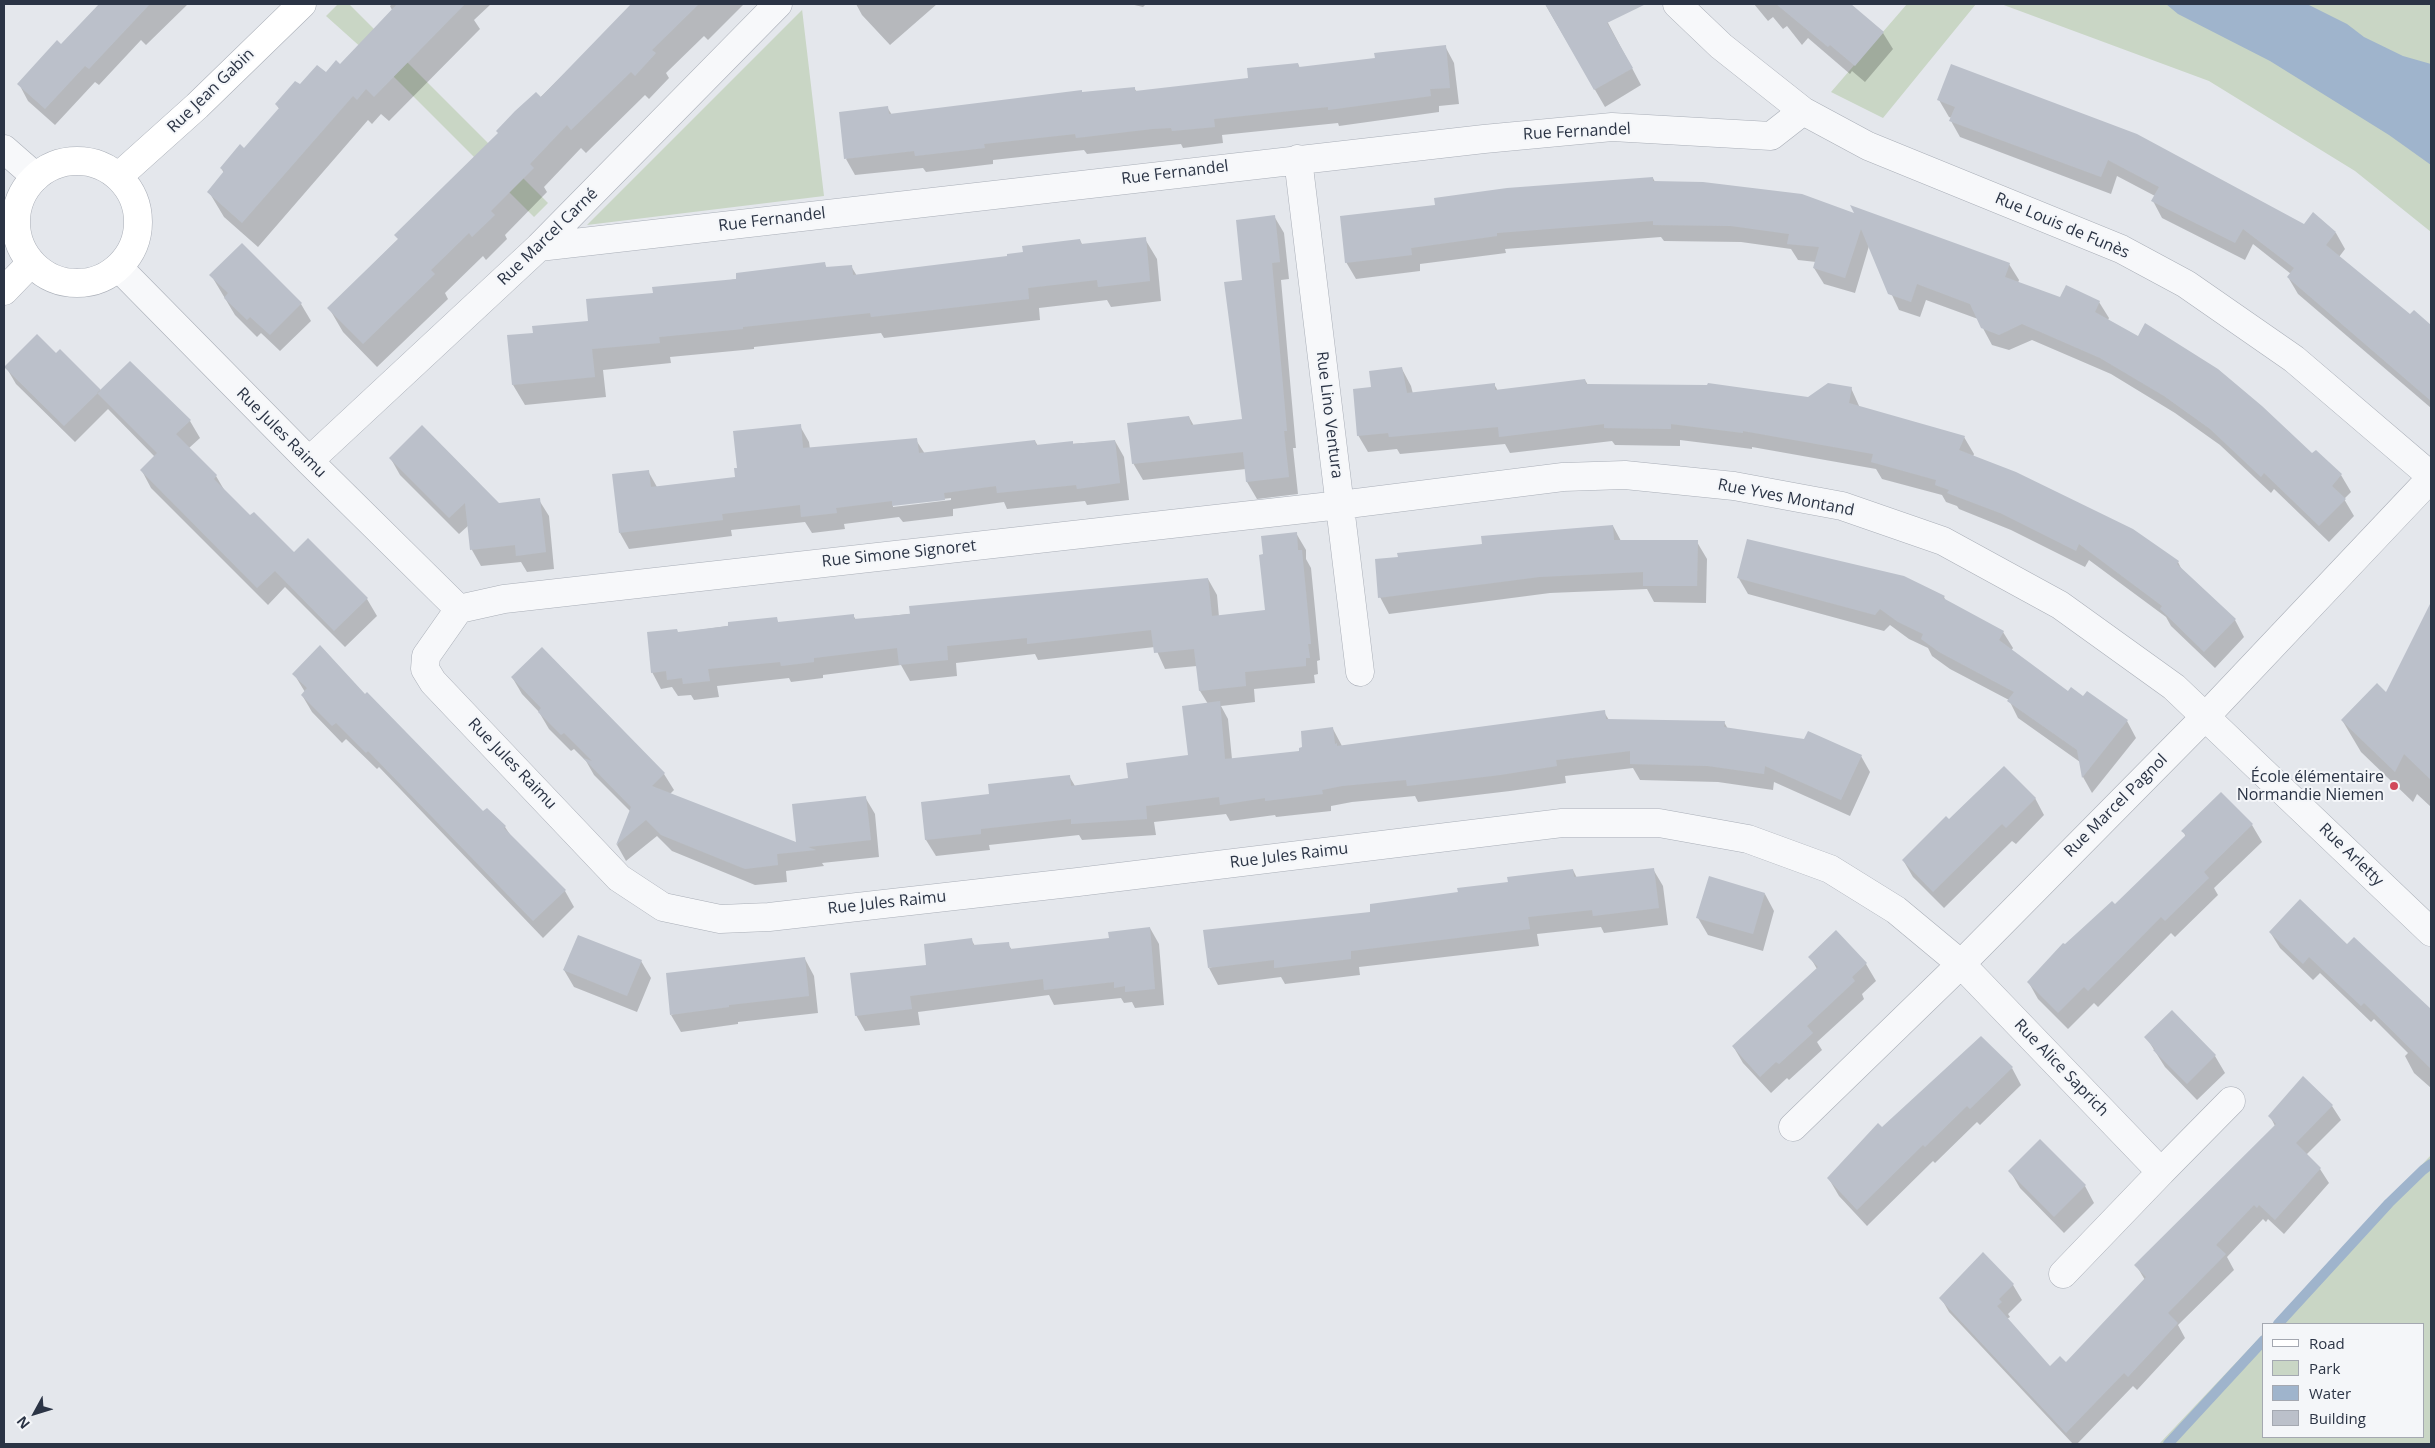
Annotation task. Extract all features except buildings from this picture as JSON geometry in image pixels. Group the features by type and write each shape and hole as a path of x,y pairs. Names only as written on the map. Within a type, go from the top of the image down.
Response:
{"street":[{"name":"Rue Jean Gabin","path":"119,176 197,106 302,4"},
{"name":"Rue Marcel Carné","path":"309,461 539,247 778,4"},
{"name":"Rue Louis de Funès","path":"1677,4 1722,46 1803,111 1868,146 2121,249 2186,284 2294,360 2431,477"},
{"name":"Rue Fernandel","path":"539,247 1298,159 1612,127 1771,136 1803,111"},
{"path":"4,149 36,177"},
{"name":"Rue Lino Ventura","path":"1298,159 1360,672"},
{"path":"68,161 86,161 104,166 119,176 132,193 139,212 138,233 132,252 119,268 103,278 84,284 64,282 46,276 31,263 21,247 16,228 17,210 24,192 36,177 51,166 68,161"},
{"path":"4,291 31,263"},
{"name":"Rue Jules Raimu","path":"119,268 309,461 459,609 426,656 425,668 433,682 619,878 663,907 720,919 769,917 1078,882 1562,823 1659,823 1748,839 1830,869 1896,910 1961,964"},
{"name":"Rue Yves Montand","path":"1340,505 1563,476 1625,476 1734,486 1842,506 1943,542 2060,605 2149,667 2174,687 2205,717"},
{"name":"Rue Marcel Pagnol","path":"1793,1128 1961,964 2205,717 2431,477"},
{"name":"Rue Simone Signoret","path":"459,609 513,598 1340,505"},
{"name":"Rue Arletty","path":"2205,717 2431,932"},
{"name":"Rue Alice Saprich","path":"1961,964 2161,1172"},
{"path":"2063,1274 2231,1100"}],"green space":[{"path":"338,4 349,4 548,203 534,217 393,76 326,16"},
{"path":"1907,4 1976,4 1883,118 1831,92"},
{"path":"2001,4 2431,4 2431,232 2355,171 2209,81"},
{"path":"802,10 824,196 587,225"},
{"path":"2431,1155 2431,1444 2159,1444 2262,1335 2262,1438 2425,1438 2425,1323 2273,1323"}],"water":[{"path":"2166,4 2307,4 2347,24 2364,37 2403,56 2431,64 2431,165 2389,135 2270,61 2178,14"}],"waterway":[{"path":"2279,1323 2389,1203 2431,1164"},
{"path":"2168,1444 2262,1342"}],"place":[{"name":"École élémentaire Normandie Niemen","path":"2394,786"}]}
